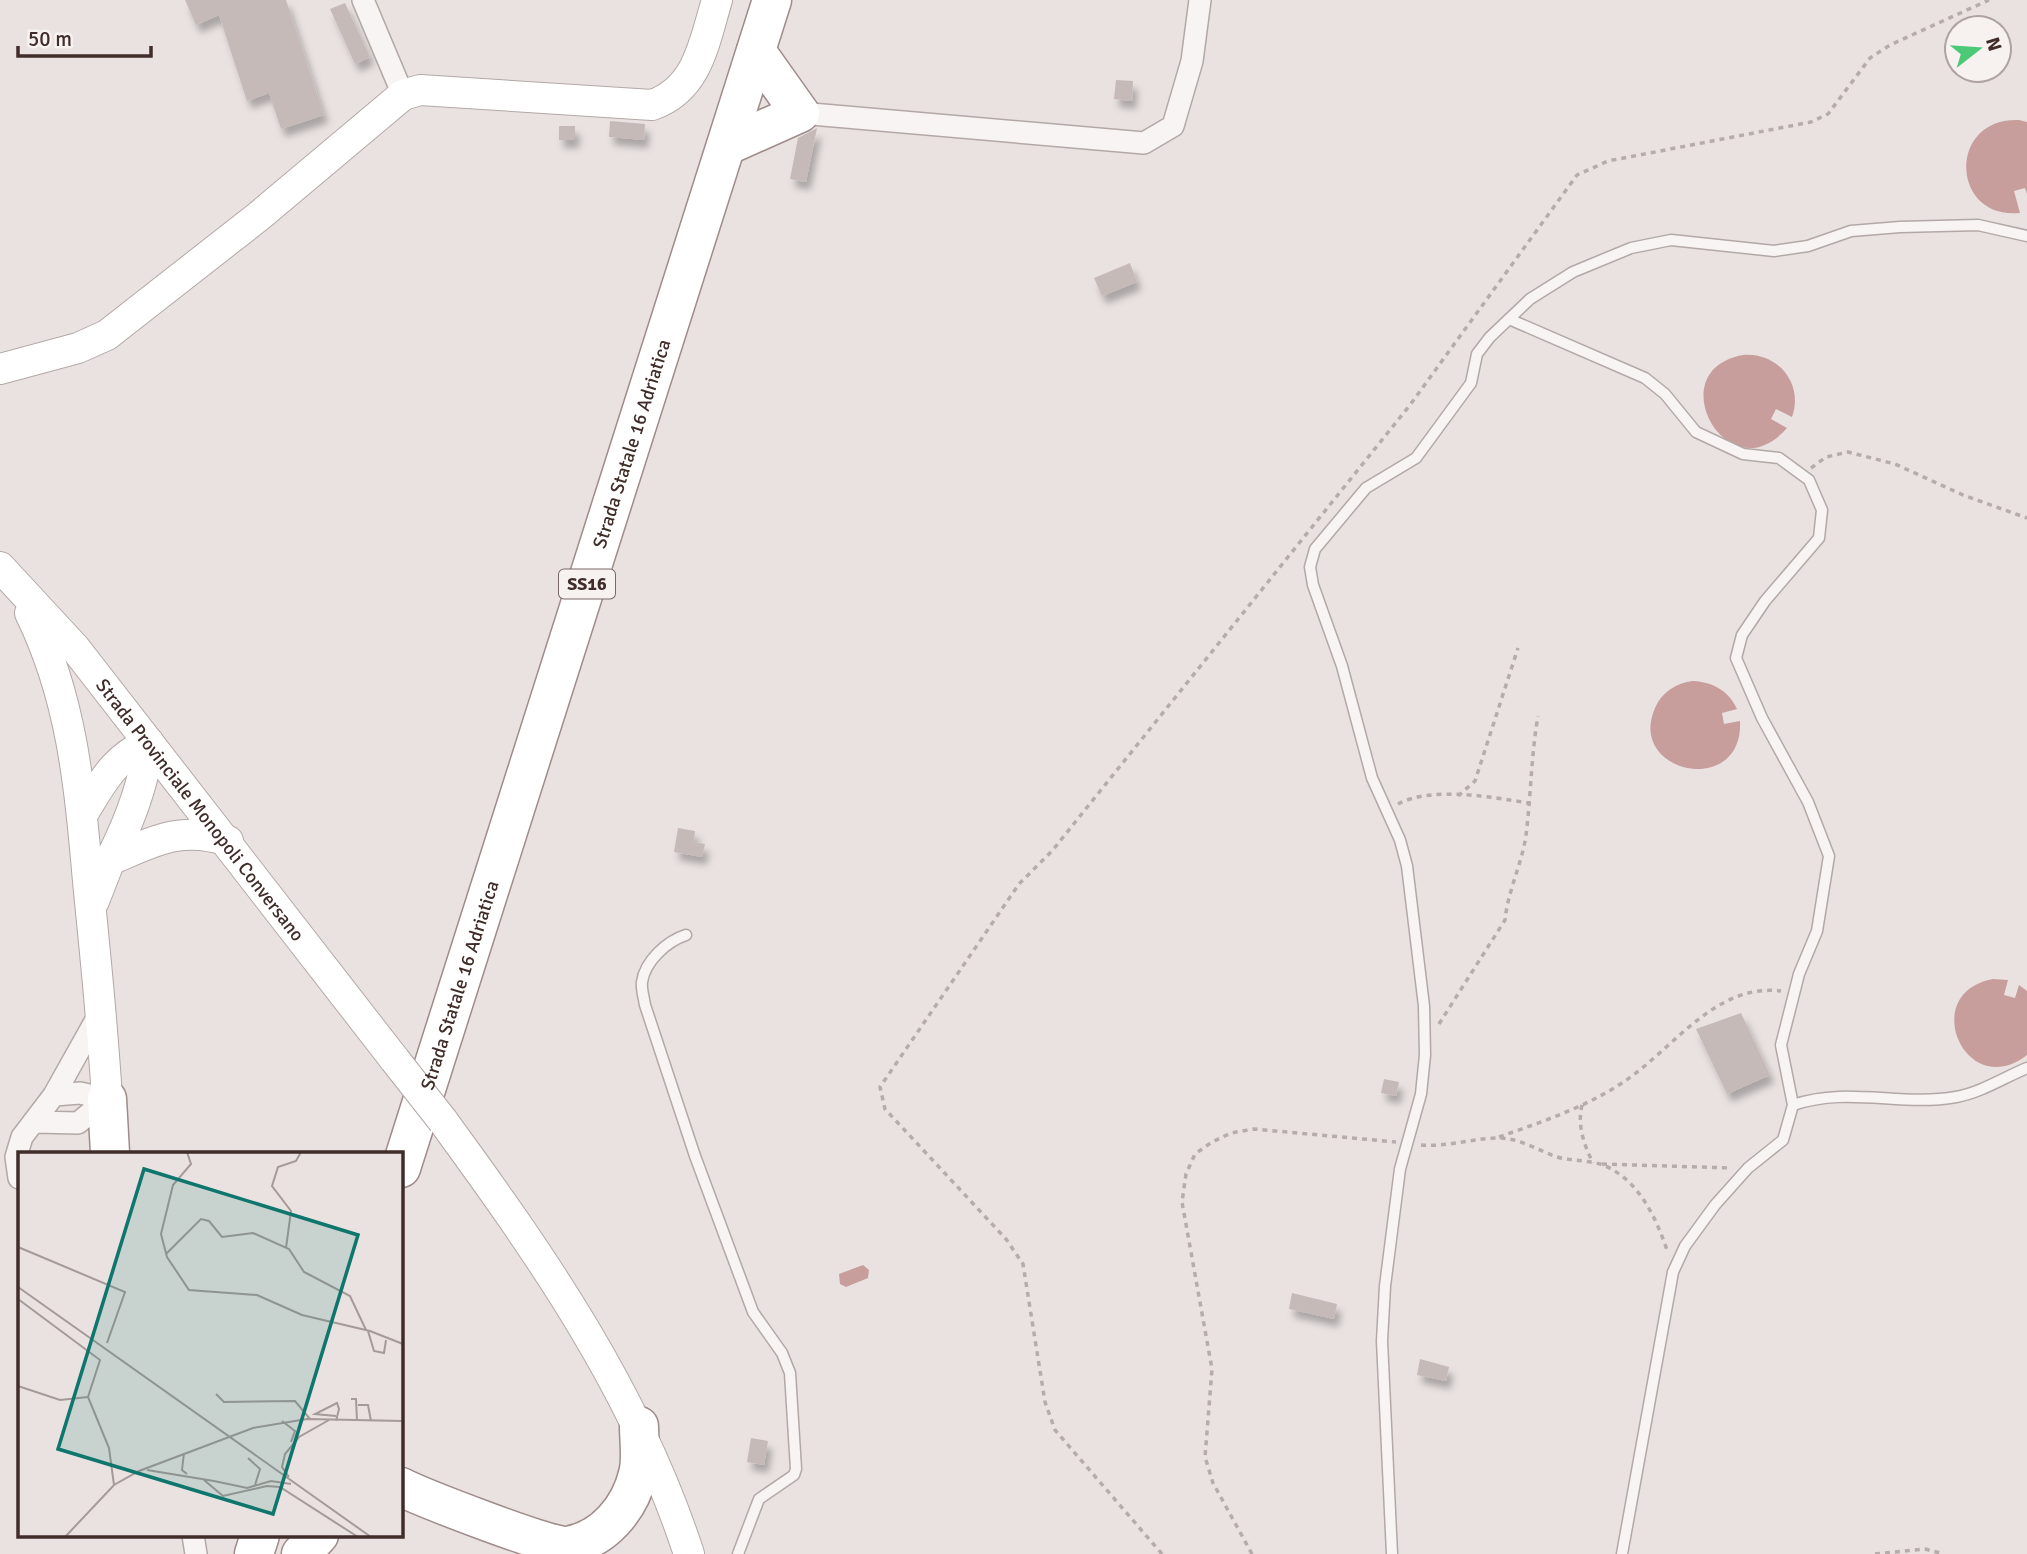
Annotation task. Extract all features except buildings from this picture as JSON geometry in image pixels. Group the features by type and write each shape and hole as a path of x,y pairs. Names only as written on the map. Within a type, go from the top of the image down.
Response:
{"highway":[{"name":"Strada Statale 16 Adriatica","path":"381,1152 749,0"},
{"name":"Strada Statale 16 Adriatica","path":"402,1165 772,0"},
{"path":"726,146 800,113 756,51"},
{"path":"107,1099 108,1152"},
{"path":"66,1109 107,1152"},
{"path":"402,1512 425,1515 564,1552 598,1534 623,1511 639,1472 639,1426"},
{"path":"402,1488 430,1502 564,1552"},
{"path":"232,1536 233,1554"},
{"path":"254,1554 260,1536"},
{"path":"278,1554 284,1536"},
{"path":"301,1554 318,1536"}],"main road":[{"path":"0,369 78,348 107,335 259,216 404,95 420,90 652,105 672,98 687,83 717,0"},
{"path":"7,574 49,651 71,725 102,1011 107,1099"},
{"name":"Strada Provinciale Monopoli Conversano","path":"7,574 75,648 228,841 443,1121 537,1249 590,1335 639,1426 689,1554"},
{"path":"82,815 110,770 129,752 149,743"},
{"path":"91,911 100,878 110,860 145,772 149,743"},
{"path":"110,860 161,838 189,833 228,841"}],"street":[{"path":"363,0 404,95"},
{"path":"800,113 1144,143 1173,126 1192,61 1200,0"},
{"path":"66,1109 102,1011"},
{"path":"35,1122 66,1109 80,1093 107,1099"},
{"path":"18,1171 16,1157 22,1137 35,1122 66,1109 107,1099"},
{"path":"193,1536 196,1554"}],"lane":[{"path":"1392,1554 1382,1341 1385,1286 1400,1168 1421,1094 1425,1055 1424,1006 1407,866 1400,840 1372,778 1342,666 1313,585 1310,567 1315,549 1366,488 1416,458 1471,383 1477,354 1490,337 1530,299 1573,272 1631,248 1671,240 1774,251 1808,246 1851,231 1900,227 1978,225 2027,236"},
{"path":"1509,319 1645,378 1665,394 1696,432 1743,454 1779,458 1809,480 1822,510 1819,538 1765,601 1742,635 1736,658 1762,718 1808,802 1829,856 1817,931 1793,993 1781,1045 1793,1105 1783,1140 1751,1166 1715,1205 1685,1247 1673,1272 1622,1554"},
{"path":"686,935 675,939 652,960 642,983 645,1005 695,1156 753,1312 782,1353 790,1373 796,1469 794,1475 759,1499 738,1554"},
{"path":"1793,1105 1829,1095 1918,1100 1958,1097 2027,1068"}],"path":[{"path":"1162,1554 1070,1451 1055,1430 1045,1402 1023,1264 1006,1239 885,1109 880,1087 1019,884 1052,851 1410,405 1577,175 1608,161 1811,122 1828,114 1870,58 1891,45 1989,0"},
{"path":"1804,477 1826,457 1848,452 1895,464 1962,495 2027,519"},
{"path":"1458,796 1475,781 1518,649"},
{"path":"1425,1055 1441,1020 1505,920 1510,889 1525,839 1538,716"},
{"path":"1387,810 1406,799 1458,796 1529,803"},
{"path":"1252,1554 1213,1483 1205,1457 1212,1369 1182,1202 1186,1174 1195,1154 1231,1133 1254,1129 1438,1146 1497,1138 1582,1105 1622,1083 1652,1061 1686,1029 1727,1000 1768,990 1793,993"},
{"path":"1582,1105 1579,1115 1584,1145 1593,1163"},
{"path":"1497,1138 1523,1142 1558,1158 1600,1164 1699,1168 1751,1166"},
{"path":"1600,1164 1621,1176 1645,1199 1658,1223 1673,1272"},
{"path":"1875,1554 1925,1549 1944,1554"}],"shaded area":[{"path":"2019,120 2027,122 2027,194 2025,188 2014,191 2020,213 1997,211 1980,201 1970,186 1966,168 1969,150 1979,134 1996,123"},
{"path":"1743,355 1756,355 1777,365 1785,372 1794,393 1792,417 1776,409 1771,419 1787,428 1765,445 1743,447 1725,439 1711,423 1704,403 1706,382 1718,365"},
{"path":"1693,681 1707,683 1730,697 1737,709 1722,713 1724,724 1740,721 1736,745 1724,761 1707,768 1688,768 1670,761 1657,749 1650,731 1655,708 1662,697 1675,686"},
{"path":"1993,979 2008,980 2004,995 2015,998 2019,985 2027,991 2027,1055 2005,1066 1985,1065 1969,1056 1959,1040 1954,1022 1958,1004 1970,988"},
{"path":"863,1265 869,1270 868,1278 846,1287 840,1284 839,1274"}]}
